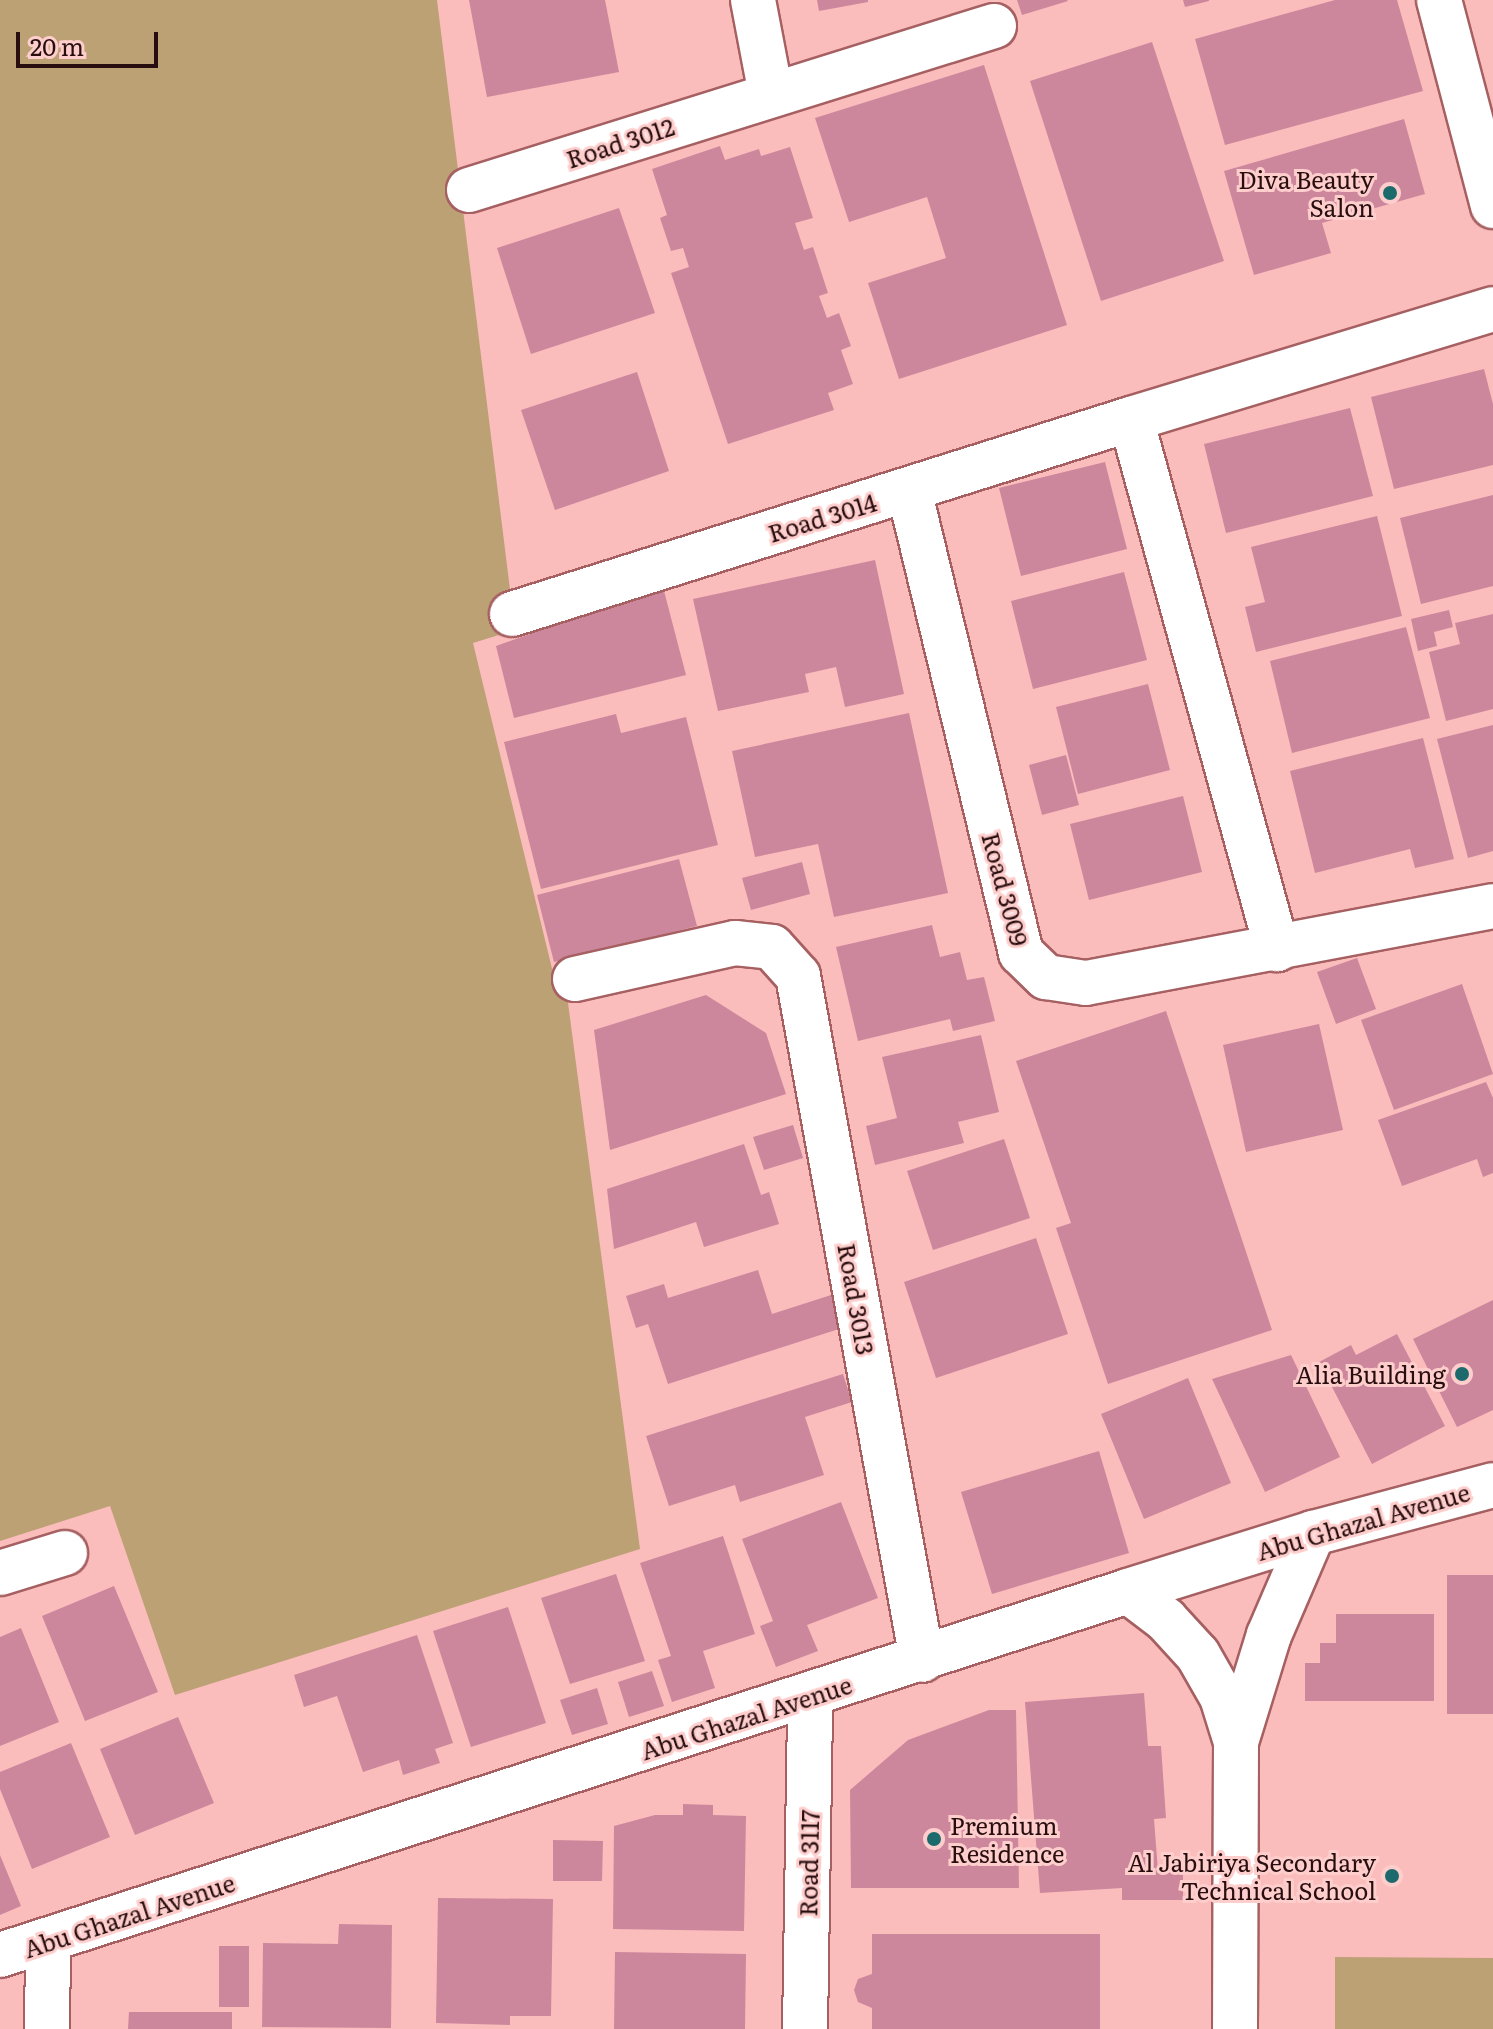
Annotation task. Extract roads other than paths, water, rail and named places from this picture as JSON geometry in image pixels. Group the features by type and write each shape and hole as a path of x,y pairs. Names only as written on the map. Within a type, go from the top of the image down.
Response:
{"street":[{"path":"753,0 771,94"},
{"path":"1439,0 1493,206"},
{"name":"Road 3012","path":"469,190 994,26"},
{"name":"Road 3014","path":"512,614 1131,419 1493,309"},
{"path":"1131,419 1277,949"},
{"name":"Road 3009","path":"909,490 1021,953 1046,977 1086,983 1493,906"},
{"name":"Road 3013","path":"575,979 735,943 772,947 798,976 922,1660"},
{"name":"Abu Ghazal Avenue","path":"0,1955 922,1660 1128,1591 1313,1533 1493,1485"},
{"path":"1235,2029 1236,1742 1269,1635 1313,1533"},
{"path":"0,1573 65,1553"},
{"path":"1128,1591 1166,1620 1198,1655 1222,1697 1236,1742"},
{"name":"Road 3117","path":"805,2029 810,1696"},
{"path":"47,2029 48,1942"}],"place":[{"name":"Diva Beauty Salon","path":"1390,193"},
{"name":"Alia Building","path":"1462,1374"},
{"name":"Premium Residence","path":"934,1839"},
{"name":"Al Jabiriya Secondary Technical School","path":"1392,1876"}]}
